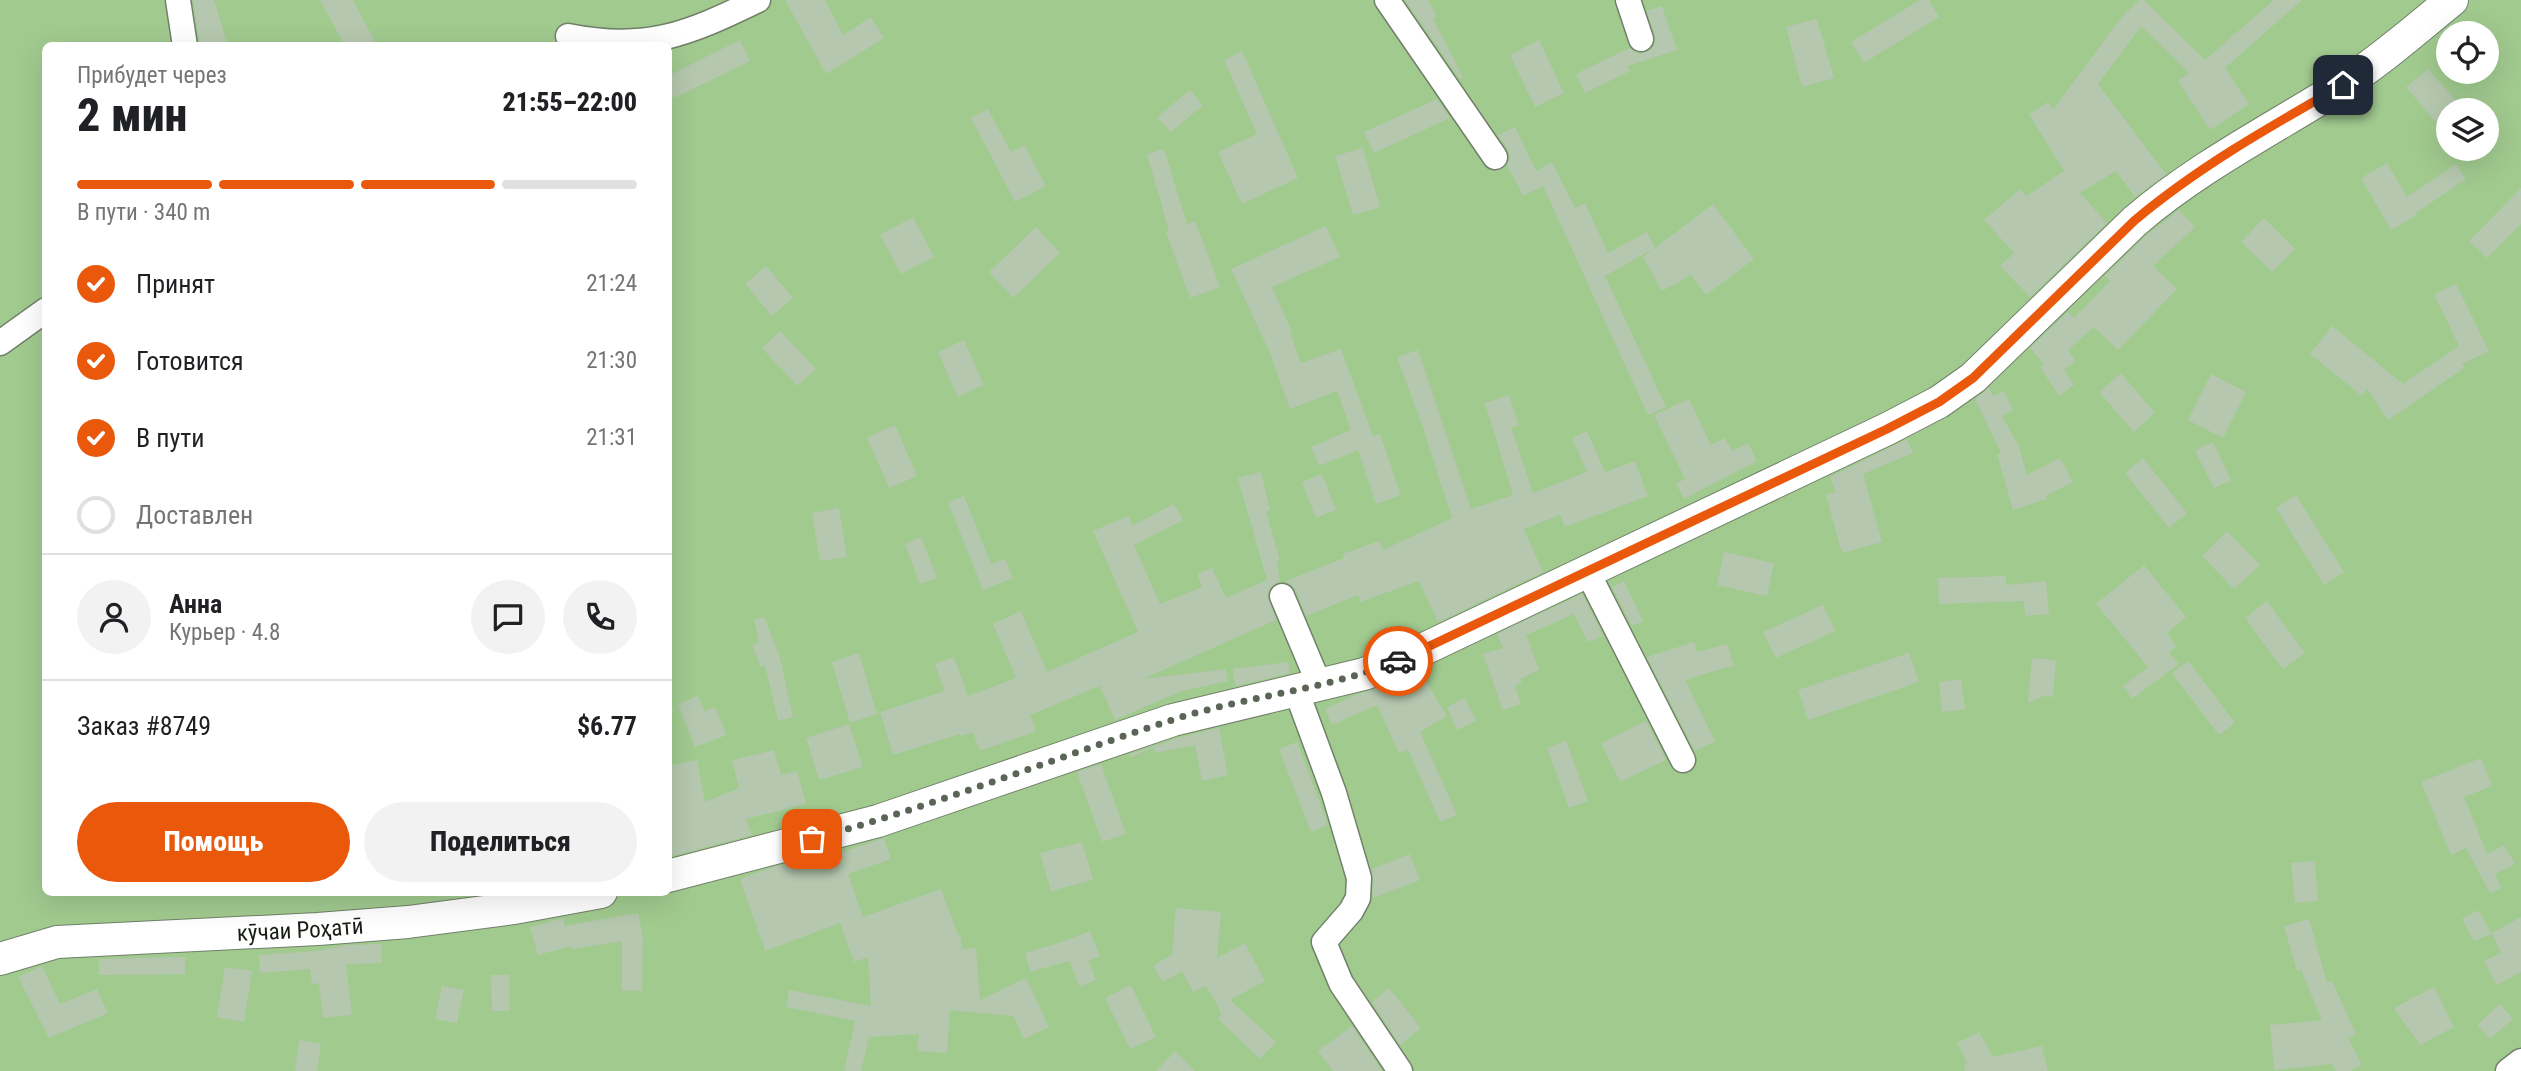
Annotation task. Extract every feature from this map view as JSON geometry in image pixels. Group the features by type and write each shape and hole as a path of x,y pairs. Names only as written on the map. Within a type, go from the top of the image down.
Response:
{"street":[{"path":"178,0 184,42"},
{"path":"646,42 684,32 758,0"},
{"path":"1387,0 1494,157"},
{"path":"1628,0 1641,39"},
{"path":"672,875 878,821 1173,720 1364,674 1403,659 1887,429 1939,402 1973,378 2161,198 2225,155 2343,85 2452,0"},
{"path":"568,36 597,42"},
{"path":"0,343 42,313"},
{"path":"1587,571 1683,760"},
{"path":"1282,596 1308,687 1330,783 1359,878 1358,898 1352,911 1324,942 1341,983 1400,1071"},
{"name":"кӯчаи Роҳатӣ","path":"0,959 57,942 408,922 579,896"},
{"path":"2508,1071 2521,1061"}],"green space":[{"path":"0,0 2521,0 2521,1058 2504,1071 0,1071"}],"building":[{"path":"193,0 214,0 227,42 199,42"},
{"path":"320,0 353,0 375,42 343,42"},
{"path":"785,0 825,0 843,35 871,17 884,38 826,74"},
{"path":"1405,0 1428,0 1437,16 1433,19 1463,77 1460,79"},
{"path":"1920,0 1929,0 1939,17 1864,63 1851,42"},
{"path":"2139,0 2144,0 2205,60 2274,0 2302,0 2225,68 2249,104 2210,130 2178,81 2189,73 2141,26 2098,84 2166,174 2135,197 2116,171 2080,193 2107,223 2030,297 2000,266 2014,253 1984,220 2020,189 2026,196 2064,171 2029,114 2048,102 2053,110 2120,19"},
{"path":"1662,6 1677,50 1628,66 1630,71 1585,93 1576,74 1629,48 1639,54 1652,49 1655,35 1647,11"},
{"path":"1817,19 1834,78 1802,87 1786,27"},
{"path":"740,40 750,61 674,98 672,74"},
{"path":"1539,40 1564,93 1535,107 1510,55"},
{"path":"1242,51 1298,178 1242,204 1218,152 1257,134 1224,60"},
{"path":"2428,69 2436,78 2436,84 2441,84 2454,98 2436,98 2436,122 2406,87"},
{"path":"1190,90 1203,105 1171,132 1157,117"},
{"path":"1437,99 1450,118 1374,153 1364,132"},
{"path":"988,109 1011,152 1024,145 1046,186 1015,202 971,118"},
{"path":"1515,127 1536,171 1552,162 1575,208 1585,203 1608,253 1647,232 1655,248 1605,276 1666,407 1648,415 1543,186 1523,196 1507,165 1510,157 1508,149 1498,135"},
{"path":"1363,148 1380,207 1353,215 1335,156"},
{"path":"1164,149 1187,224 1195,221 1220,287 1190,298 1166,232 1169,231 1147,154"},
{"path":"2387,163 2407,197 2456,164 2466,179 2416,213 2417,215 2391,230 2361,178"},
{"path":"2521,188 2521,224 2487,258 2469,241"},
{"path":"1713,204 1754,259 1706,295 1691,275 1662,291 1643,257"},
{"path":"2179,210 2195,227 2153,266 2177,289 2118,350 2094,327 2068,350 2076,361 2064,370 2074,385 2059,396 2040,367 2044,364 2030,348 2068,312 2074,318 2110,281 2105,276 2147,235"},
{"path":"913,217 934,257 901,274 880,235"},
{"path":"2264,218 2295,249 2272,272 2241,242"},
{"path":"1326,226 1340,257 1272,287 1292,332 1290,333 1301,363 1341,349 1373,436 1380,434 1401,495 1376,504 1358,450 1319,466 1311,447 1351,430 1337,391 1290,409 1269,351 1231,269"},
{"path":"1036,227 1060,253 1013,298 989,272"},
{"path":"766,266 793,298 772,316 745,284"},
{"path":"2456,284 2489,351 2462,364 2464,368 2388,420 2367,389 2362,396 2310,354 2332,326 2403,384 2459,346 2434,294"},
{"path":"780,331 816,369 797,386 762,348"},
{"path":"964,340 984,385 958,397 938,352"},
{"path":"1418,350 1471,509 1513,495 1485,403 1509,395 1519,425 1511,427 1533,493 1587,472 1572,438 1587,431 1605,472 1635,461 1648,496 1565,527 1560,515 1524,529 1543,572 1438,622 1419,581 1360,602 1358,595 1306,616 1296,590 1286,581 1344,558 1343,554 1379,541 1383,550 1452,518 1397,357"},
{"path":"2121,373 2155,413 2134,432 2099,392"},
{"path":"2211,374 2246,392 2223,438 2188,420"},
{"path":"1989,388 1993,396 2004,391 2013,410 2002,416 2019,447 2027,475 2060,458 2073,482 2046,496 2047,499 2013,510 1997,454 2001,453 1975,399"},
{"path":"1689,399 1711,445 1725,438 1732,451 1748,443 1757,461 1684,499 1676,484 1685,479 1654,415"},
{"path":"895,425 917,476 889,488 867,438"},
{"path":"1907,439 1913,453 1863,474 1882,542 1842,553 1826,495 1836,492 1830,477"},
{"path":"2213,442 2231,480 2214,488 2195,451"},
{"path":"2143,458 2187,513 2169,528 2125,473"},
{"path":"1261,472 1270,510 1266,511 1280,561 1277,561 1280,582 1271,587 1267,595 1276,620 1143,679 1226,669 1228,681 1181,691 1115,720 1100,686 1030,715 1036,731 980,751 973,732 893,755 880,712 945,691 935,664 954,657 968,696 1016,678 993,624 1021,611 1047,672 1138,632 1093,531 1128,516 1133,525 1174,504 1183,520 1134,545 1160,604 1202,587 1197,574 1212,568 1226,598 1267,580 1238,478"},
{"path":"1322,474 1336,510 1316,518 1302,482"},
{"path":"2296,495 2344,572 2324,585 2276,508"},
{"path":"964,496 991,564 1005,559 1013,578 983,590 948,502"},
{"path":"839,508 847,557 820,561 812,513"},
{"path":"2227,531 2260,565 2234,589 2202,556"},
{"path":"921,537 937,578 920,584 905,544"},
{"path":"1724,552 1774,563 1767,596 1717,585"},
{"path":"2144,565 2186,617 2167,633 2176,646 2169,653 2179,664 2132,699 2123,686 2148,667 2096,604"},
{"path":"2006,576 2006,585 2046,581 2049,614 2025,616 2024,601 1939,604 1938,578"},
{"path":"1624,581 1643,621 1632,626 1612,587"},
{"path":"1582,594 1603,636 1588,642 1574,614 1526,635 1539,670 1520,679 1522,683 1515,686 1521,704 1503,710 1483,654 1503,648 1497,634"},
{"path":"2267,601 2305,653 2283,669 2245,618"},
{"path":"1823,605 1835,631 1776,658 1763,632"},
{"path":"764,617 780,658 793,717 778,721 765,665 761,667 752,645 759,642 754,620"},
{"path":"1694,642 1697,652 1727,644 1734,665 1685,680 1715,741 1695,751 1647,657"},
{"path":"859,653 877,714 850,723 832,662"},
{"path":"1909,653 1919,682 1808,720 1798,690"},
{"path":"2032,658 2056,660 2053,697 2043,696 2028,703"},
{"path":"2188,661 2235,723 2219,735 2172,673"},
{"path":"1288,662 1290,673 1235,686 1233,669"},
{"path":"1422,675 1447,716 1420,732 1457,815 1440,822 1408,749 1399,753 1377,705 1332,725 1325,709 1355,695 1395,682 1399,690"},
{"path":"1961,679 1965,709 1942,712 1939,682"},
{"path":"698,696 704,711 715,707 727,735 695,747 678,704"},
{"path":"1465,698 1476,721 1457,730 1447,707"},
{"path":"1646,721 1666,760 1620,782 1601,743"},
{"path":"849,724 863,767 819,780 806,738"},
{"path":"1219,728 1228,775 1202,781 1195,745 1155,753 1154,747 1131,757 1130,754 1178,738"},
{"path":"1566,741 1588,801 1569,808 1547,748"},
{"path":"1297,742 1328,825 1311,832 1279,749"},
{"path":"774,750 781,775 797,771 806,804 746,819 752,835 672,856 672,765 697,760 705,802 739,788 732,760"},
{"path":"2481,758 2492,786 2464,797 2487,854 2504,845 2515,864 2495,874 2501,888 2490,893 2466,848 2451,855 2421,782"},
{"path":"1101,764 1126,834 1102,842 1077,772"},
{"path":"884,838 891,859 848,874 863,917 941,889 960,935 962,949 976,948 980,1000 1026,978 1049,1027 1024,1039 1013,1016 950,1010 947,1053 917,1051 919,1034 869,1037 861,1071 844,1071 855,1021 786,1007 789,990 871,1006 868,957 854,962 840,923 765,951 740,879 770,868 801,860 802,863 836,851 840,853"},
{"path":"1082,842 1093,880 1051,891 1040,853"},
{"path":"1410,854 1420,880 1373,898 1372,869"},
{"path":"2315,861 2318,901 2295,903 2291,863"},
{"path":"1176,908 1221,912 1217,958 1245,943 1265,981 1230,1000 1276,1042 1260,1059 1217,1018 1221,1015 1218,1006 1206,986 1193,992 1182,971 1163,982 1153,966 1172,954"},
{"path":"2478,910 2492,934 2474,941 2462,919"},
{"path":"638,913 643,937 642,991 622,990 622,941 573,949 572,946 538,955 530,927 563,918 565,926"},
{"path":"2521,917 2521,972 2497,985 2484,961 2501,953 2492,933"},
{"path":"2309,919 2327,983 2332,981 2356,1034 2348,1038 2362,1065 2350,1071 2336,1071 2332,1064 2274,1070 2270,1025 2322,1020 2301,970 2297,971 2284,926"},
{"path":"1090,931 1100,956 1088,961 1096,980 1080,987 1069,961 1030,972 1025,953"},
{"path":"381,944 382,963 346,964 352,1015 323,1018 319,983 312,984 310,969 260,973 259,955"},
{"path":"185,957 185,974 99,975 99,959"},
{"path":"42,966 60,1004 97,989 108,1013 49,1038 18,977"},
{"path":"225,967 252,971 244,1022 217,1017"},
{"path":"491,975 509,975 509,1011 492,1011"},
{"path":"1131,985 1156,1037 1130,1049 1105,998"},
{"path":"442,986 464,990 457,1023 435,1019"},
{"path":"2434,987 2454,1027 2420,1045 2394,1008"},
{"path":"1389,988 1421,1028 1400,1045 1372,1002"},
{"path":"2500,1004 2513,1019 2490,1039 2477,1025"},
{"path":"1352,1026 1382,1071 1333,1071 1318,1051"},
{"path":"1979,1032 1993,1057 2042,1046 2048,1071 1965,1071 1964,1064 1967,1063 1957,1043"},
{"path":"299,1040 321,1044 317,1071 295,1071"},
{"path":"1175,1051 1195,1071 1156,1071"}],"way so far":[{"path":"812,839 878,821 1173,720 1364,674 1398,661"}],"route":[{"path":"1398,661 1939,402 1973,378 2161,198 2225,155 2343,85"}]}
